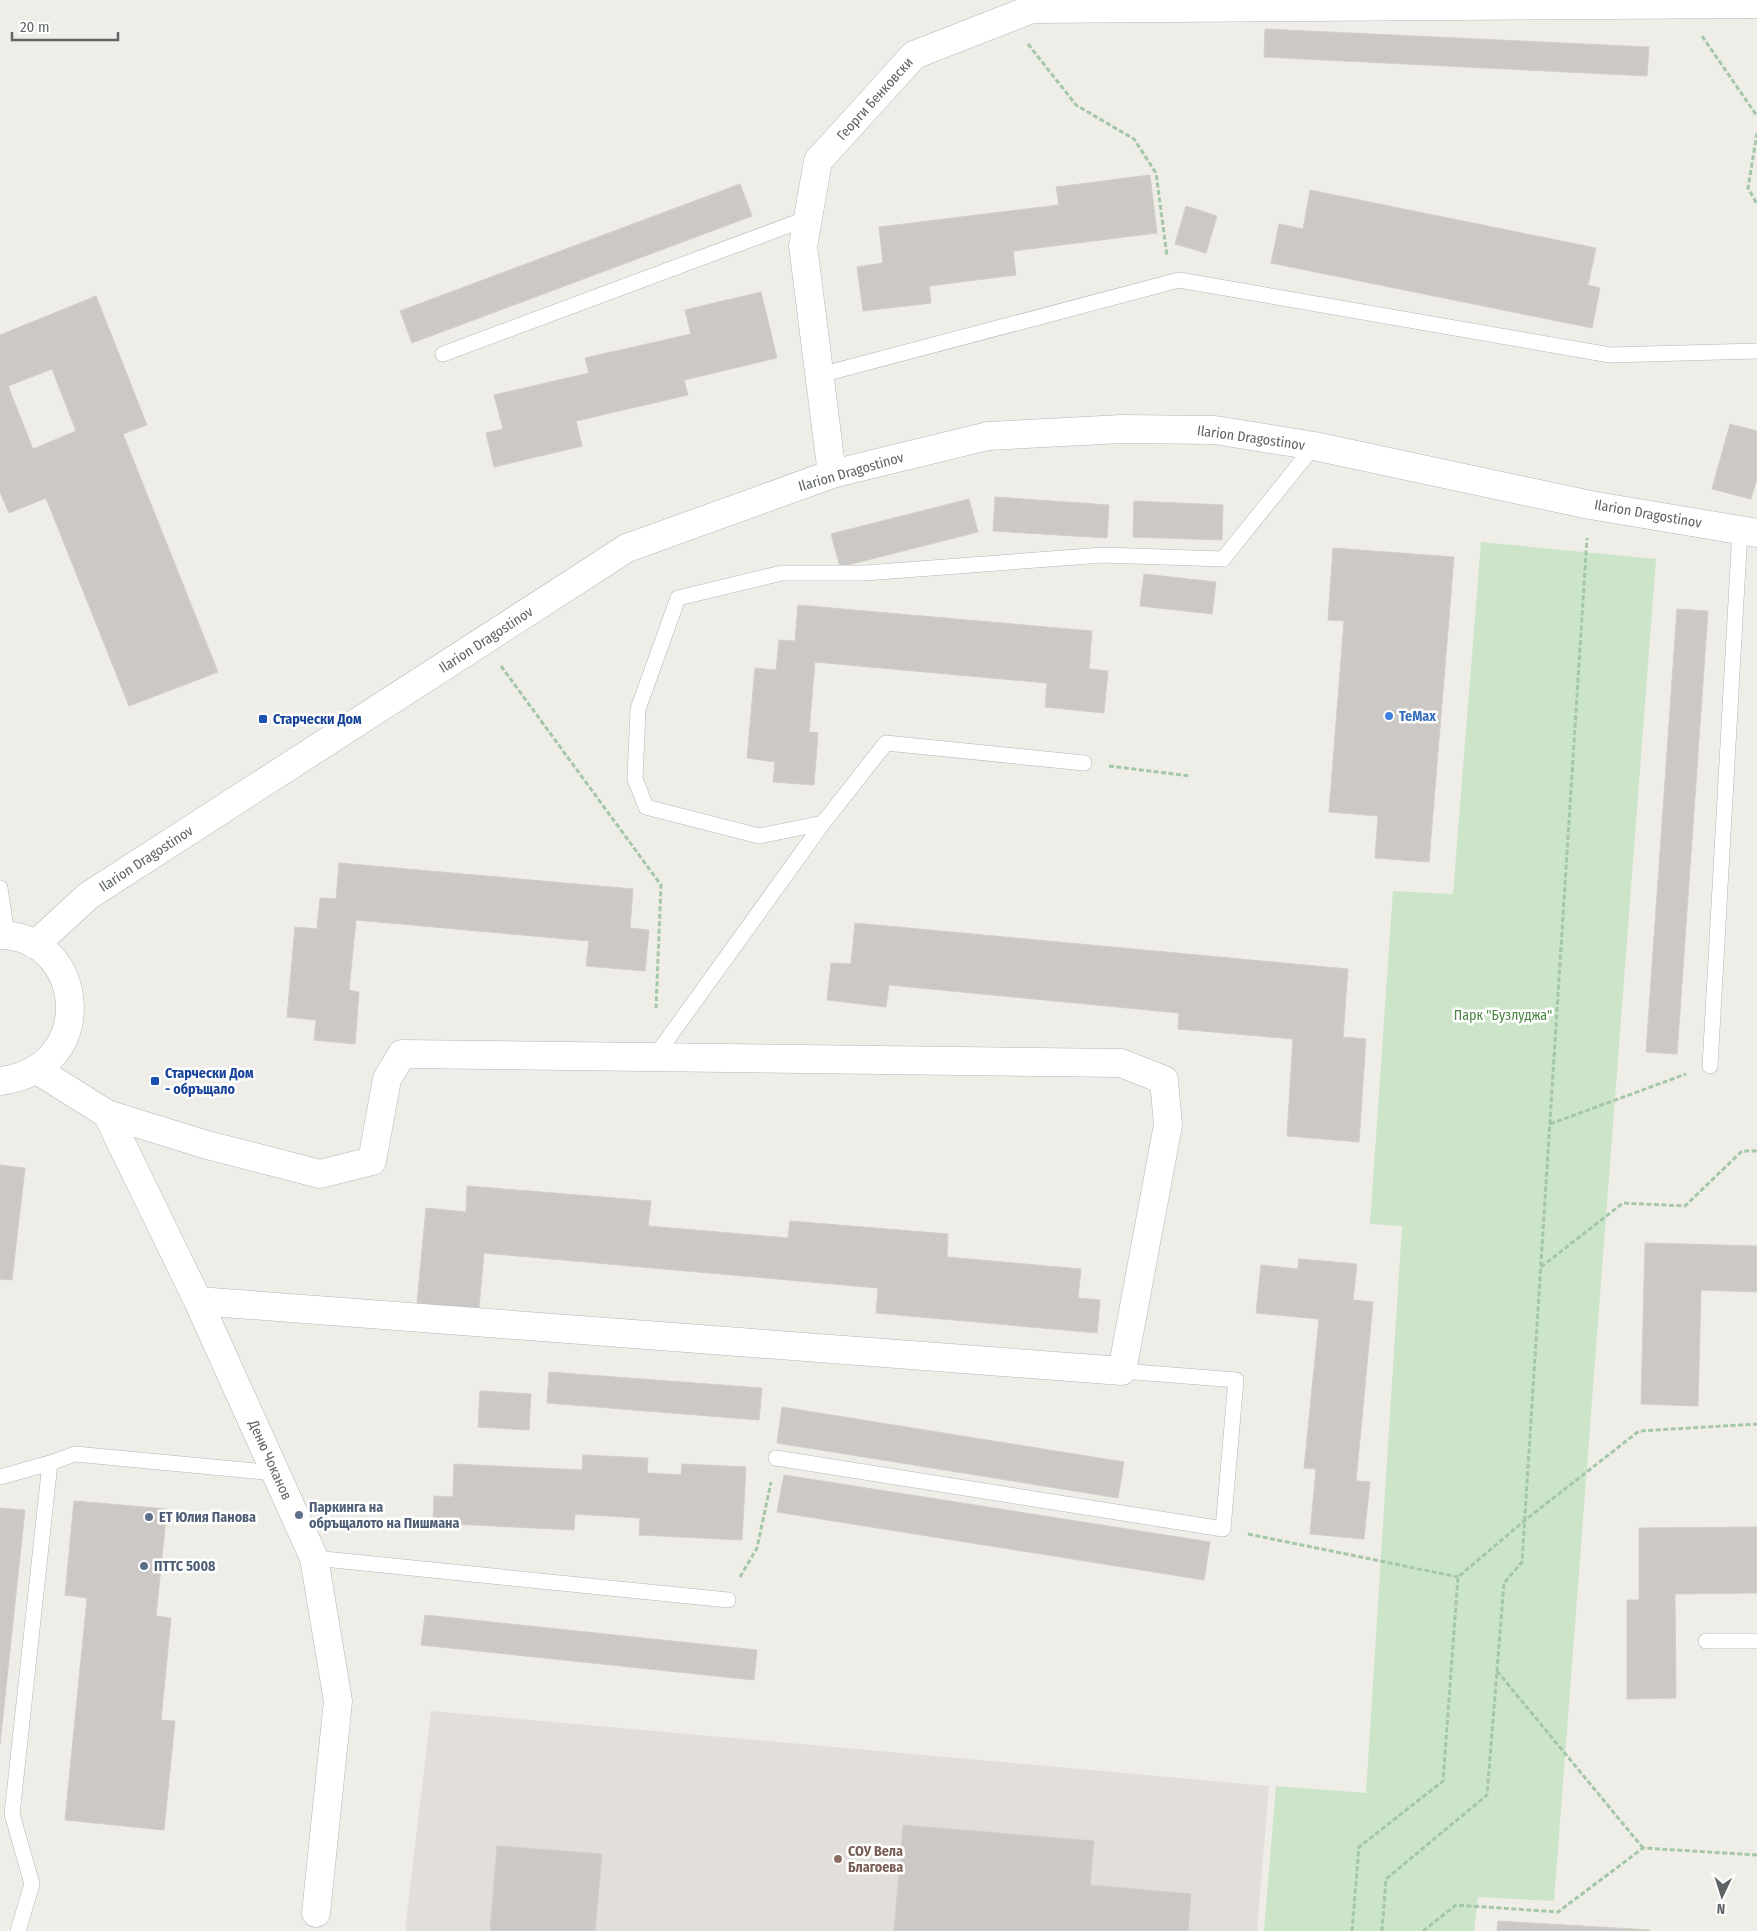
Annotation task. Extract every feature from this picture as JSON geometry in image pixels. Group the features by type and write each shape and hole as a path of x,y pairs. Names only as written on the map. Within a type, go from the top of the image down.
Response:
{"street":[{"name":"Георги Бенковски","path":"832,474 803,246 818,161 914,55 1032,9 1374,3 1757,4"},
{"name":"Ilarion Dragostinov","path":"35,945 88,896 627,548 832,474 988,436 1122,429 1215,430 1314,446 1590,505 1748,532"},
{"path":"0,1081 17,1079 38,1070 51,1058 62,1042 69,1025 71,1007 68,989 61,972 50,956 22,938 4,935"},
{"path":"38,1070 107,1114 207,1145 320,1174 372,1161 387,1079 402,1054 1121,1064 1164,1080 1168,1125 1122,1371 198,1301"},
{"name":"Деню Чоканов","path":"107,1114 198,1301 314,1558 338,1700 316,1913"}],"lane":[{"path":"443,354 808,218"},
{"path":"820,375 1179,280 1610,355 1757,351"},
{"path":"823,823 759,836 646,807 635,779 638,709 678,598 782,573 865,573 1103,556 1223,559 1314,446"},
{"path":"1710,1066 1748,532"},
{"path":"654,1058 823,823 886,743 1084,763"},
{"path":"0,888 4,935"},
{"path":"776,1458 1223,1529 1236,1380 1122,1371"},
{"path":"0,1477 75,1454 276,1473"},
{"path":"18,1931 32,1884 12,1814 50,1463"},
{"path":"314,1558 728,1600"},
{"path":"1706,1641 1757,1641"}],"path":[{"path":"1681,5 1757,116"},
{"path":"1008,18 1076,105 1134,139 1156,174 1170,283"},
{"path":"1757,132 1748,188 1757,204"},
{"path":"1382,1931 1386,1880 1487,1794 1504,1583 1522,1562 1590,505"},
{"path":"483,642 557,740 661,885 654,1058"},
{"path":"1084,763 1190,776"},
{"path":"1550,1124 1710,1066"},
{"path":"1541,1267 1623,1203 1685,1206 1742,1151 1757,1151"},
{"path":"1352,1931 1359,1847 1443,1781 1458,1576 1524,1521 1639,1431 1757,1424"},
{"path":"728,1600 757,1548 776,1458"},
{"path":"1223,1529 1458,1576"},
{"path":"1497,1671 1643,1848"},
{"path":"1423,1931 1456,1905 1558,1912 1643,1848 1757,1855"}],"shaded area":[{"name":"СОУ Вела Благоева","path":"431,1711 1269,1786 1257,1931 405,1931"}],"green space":[{"name":"Парк \"Бузлуджа\"","path":"1481,542 1656,559 1554,1901 1478,1897 1474,1931 1264,1931 1276,1786 1366,1793 1402,1226 1370,1224 1393,891 1453,894"}],"building":[{"path":"1265,29 1649,47 1647,76 1264,57"},
{"path":"1150,175 1157,233 1013,251 1016,275 929,286 931,303 863,311 857,267 883,263 879,227 1059,205 1056,187"},
{"path":"740,184 752,216 412,343 400,311"},
{"path":"1310,190 1596,248 1588,285 1600,288 1592,328 1271,263 1279,224 1303,229"},
{"path":"1186,206 1217,216 1206,253 1175,244"},
{"path":"761,292 777,358 684,380 688,395 576,421 582,446 494,467 486,433 503,429 494,395 589,373 585,358 691,334 685,310"},
{"path":"96,296 147,425 123,434 218,672 129,706 46,498 9,513 0,492 0,335","holes":["52,369 76,431 33,449 8,386"]},
{"path":"1730,424 1757,431 1757,478 1751,499 1712,489"},
{"path":"995,497 1109,505 1107,538 993,531"},
{"path":"969,499 978,532 840,567 831,534"},
{"path":"1134,501 1223,505 1222,540 1133,537"},
{"name":"TeMax","path":"1333,548 1454,557 1429,862 1375,858 1378,816 1329,812 1344,621 1328,620"},
{"path":"1144,574 1216,582 1212,614 1140,606"},
{"path":"798,605 1092,631 1089,669 1108,671 1104,713 1045,707 1047,683 815,662 809,732 818,733 814,785 773,782 775,762 747,758 755,668 776,670 779,640 795,641"},
{"path":"1677,609 1708,611 1677,1054 1646,1052"},
{"path":"339,863 633,889 630,928 649,930 645,971 586,966 589,941 356,920 349,990 359,992 355,1044 314,1040 316,1020 287,1017 295,927 317,929 320,898 336,899"},
{"path":"855,923 1348,969 1343,1037 1366,1039 1359,1142 1287,1136 1293,1039 1178,1029 1179,1013 889,985 886,1007 827,1000 831,963 851,964"},
{"path":"0,1165 25,1168 12,1280 0,1279"},
{"path":"467,1186 651,1201 648,1226 788,1238 790,1221 948,1234 947,1257 1081,1269 1078,1298 1100,1300 1097,1333 876,1313 878,1288 484,1253 479,1308 417,1303 426,1208 466,1212"},
{"path":"1645,1243 1757,1246 1757,1292 1701,1290 1698,1406 1641,1404"},
{"path":"1299,1259 1357,1264 1353,1300 1373,1302 1356,1481 1370,1482 1364,1539 1310,1534 1316,1469 1304,1468 1319,1319 1256,1313 1261,1265 1298,1269"},
{"path":"549,1372 762,1388 759,1420 547,1403"},
{"path":"480,1391 531,1394 529,1430 478,1427"},
{"path":"782,1407 1124,1462 1118,1498 777,1443"},
{"path":"583,1455 648,1458 647,1473 681,1475 682,1464 746,1467 742,1540 639,1535 640,1518 575,1514 574,1530 433,1523 434,1496 453,1497 454,1464 582,1470"},
{"path":"784,1475 1210,1542 1204,1580 777,1512"},
{"path":"74,1501 167,1509 156,1616 171,1618 161,1720 175,1721 164,1830 65,1820 87,1598 65,1595"},
{"path":"0,1508 25,1510 0,1744"},
{"path":"1757,1527 1757,1593 1675,1594 1676,1698 1627,1699 1627,1600 1639,1600 1639,1528"},
{"path":"425,1615 757,1650 754,1680 421,1645"},
{"path":"903,1825 1094,1841 1090,1885 1191,1894 1188,1931 894,1931"},
{"path":"497,1846 602,1854 595,1931 490,1931"},
{"path":"1498,1921 1650,1930 1650,1931 1497,1931"}],"place":[{"name":"TeMax","path":"1389,716"},
{"name":"Старчески Дом","path":"263,719"},
{"name":"Старчески Дом - обръщало","path":"155,1081"},
{"name":"Паркинга на обръщалото на Пишмана","path":"299,1515"},
{"name":"ЕТ Юлия Панова","path":"149,1517"},
{"name":"ПТТС 5008","path":"144,1566"},
{"name":"СОУ Вела Благоева","path":"838,1859"}]}
